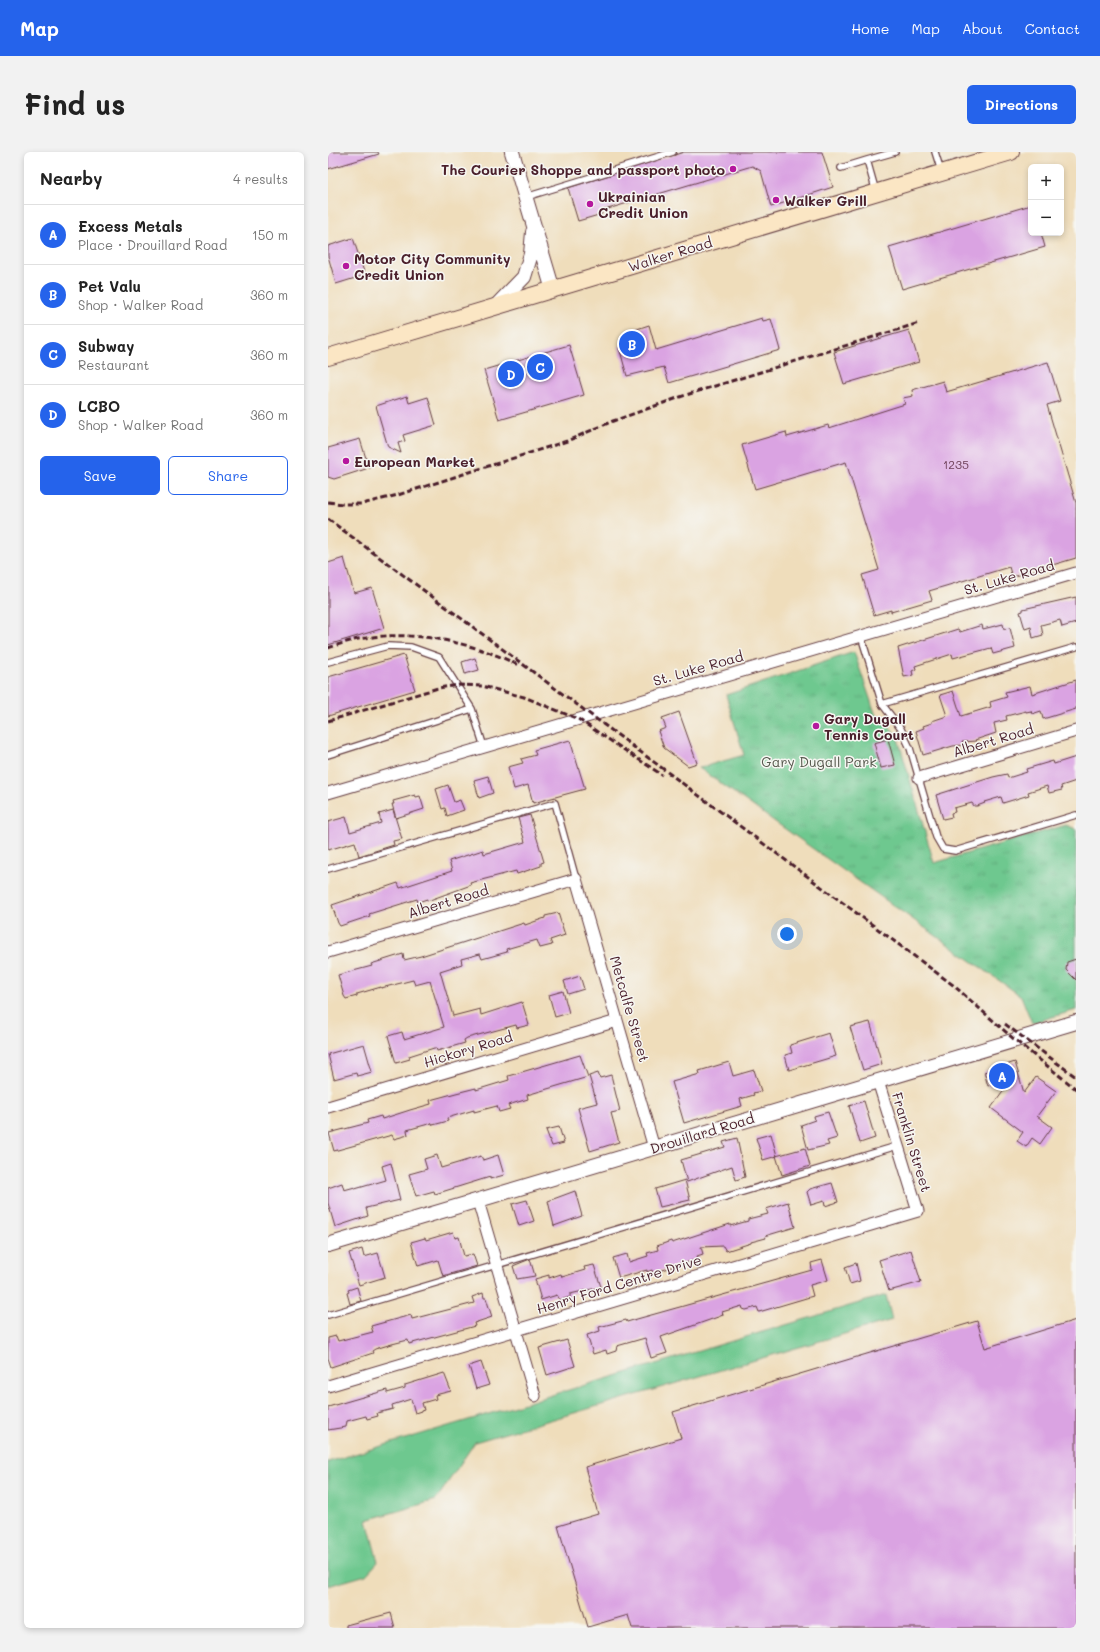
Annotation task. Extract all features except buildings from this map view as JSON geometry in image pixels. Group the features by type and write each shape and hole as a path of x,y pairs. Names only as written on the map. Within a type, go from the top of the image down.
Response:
{"main road":[{"name":"Walker Road","path":"328,357 1011,152"}],"street":[{"path":"512,152 553,290"},
{"path":"494,307 524,277 531,254 533,223"},
{"name":"St. Luke Road","path":"328,793 1076,573"},
{"name":"Albert Road","path":"919,778 1076,731"},
{"name":"Albert Road","path":"328,952 576,879"},
{"name":"Metcalfe Street","path":"576,879 654,1148"},
{"name":"Hickory Road","path":"328,1107 617,1021"},
{"name":"Drouillard Road","path":"328,1244 478,1201 1076,1022"},
{"name":"Franklin Street","path":"878,1081 918,1211"},
{"path":"478,1201 535,1396"},
{"name":"Henry Ford Centre Drive","path":"328,1386 918,1211"}],"lane":[{"path":"525,197 673,152"},
{"path":"841,168 867,160 876,155 895,152"},
{"path":"935,152 941,173"},
{"path":"867,160 876,192"},
{"path":"861,636 882,704 901,729 919,778 936,837 944,849 955,851 1076,815"},
{"path":"328,662 388,646 411,647 439,657 472,709 484,747"},
{"path":"882,704 1076,647"},
{"path":"328,755 472,709"},
{"path":"328,869 555,803 576,879"},
{"path":"1067,818 1076,819"},
{"path":"328,1315 897,1146"}],"green space":[{"name":"Gary Dugall Park","path":"854,652 875,713 897,735 934,863 1066,825 1076,829 1076,1010 1032,1023 1021,996 699,768 744,755 726,695"},
{"path":"886,1295 892,1320 475,1442 436,1500 367,1520 378,1562 366,1575 328,1586 328,1462"}],"railway":[{"path":"328,502 362,504 398,495 567,441 613,421 686,395 919,323"},
{"path":"328,519 953,985 1015,1040 1076,1089"},
{"path":"328,648 366,638 385,636 424,637 444,640 483,650 518,665"},
{"path":"328,721 438,688 459,685 482,686 524,697 578,719 662,775"},
{"path":"1005,1024 1076,1077"}],"place":[{"name":"The Courier Shoppe and passport photo","path":"733,169"},
{"name":"Walker Grill","path":"776,200"},
{"name":"Ukrainian Credit Union","path":"590,204"},
{"name":"Motor City Community Credit Union","path":"346,266"},
{"name":"Pet Valu","path":"632,344"},
{"name":"Subway","path":"540,367"},
{"name":"LCBO","path":"511,374"},
{"name":"European Market","path":"346,461"},
{"name":"Gary Dugall Tennis Court","path":"816,726"},
{"name":"Excess Metals","path":"1002,1076"}]}
